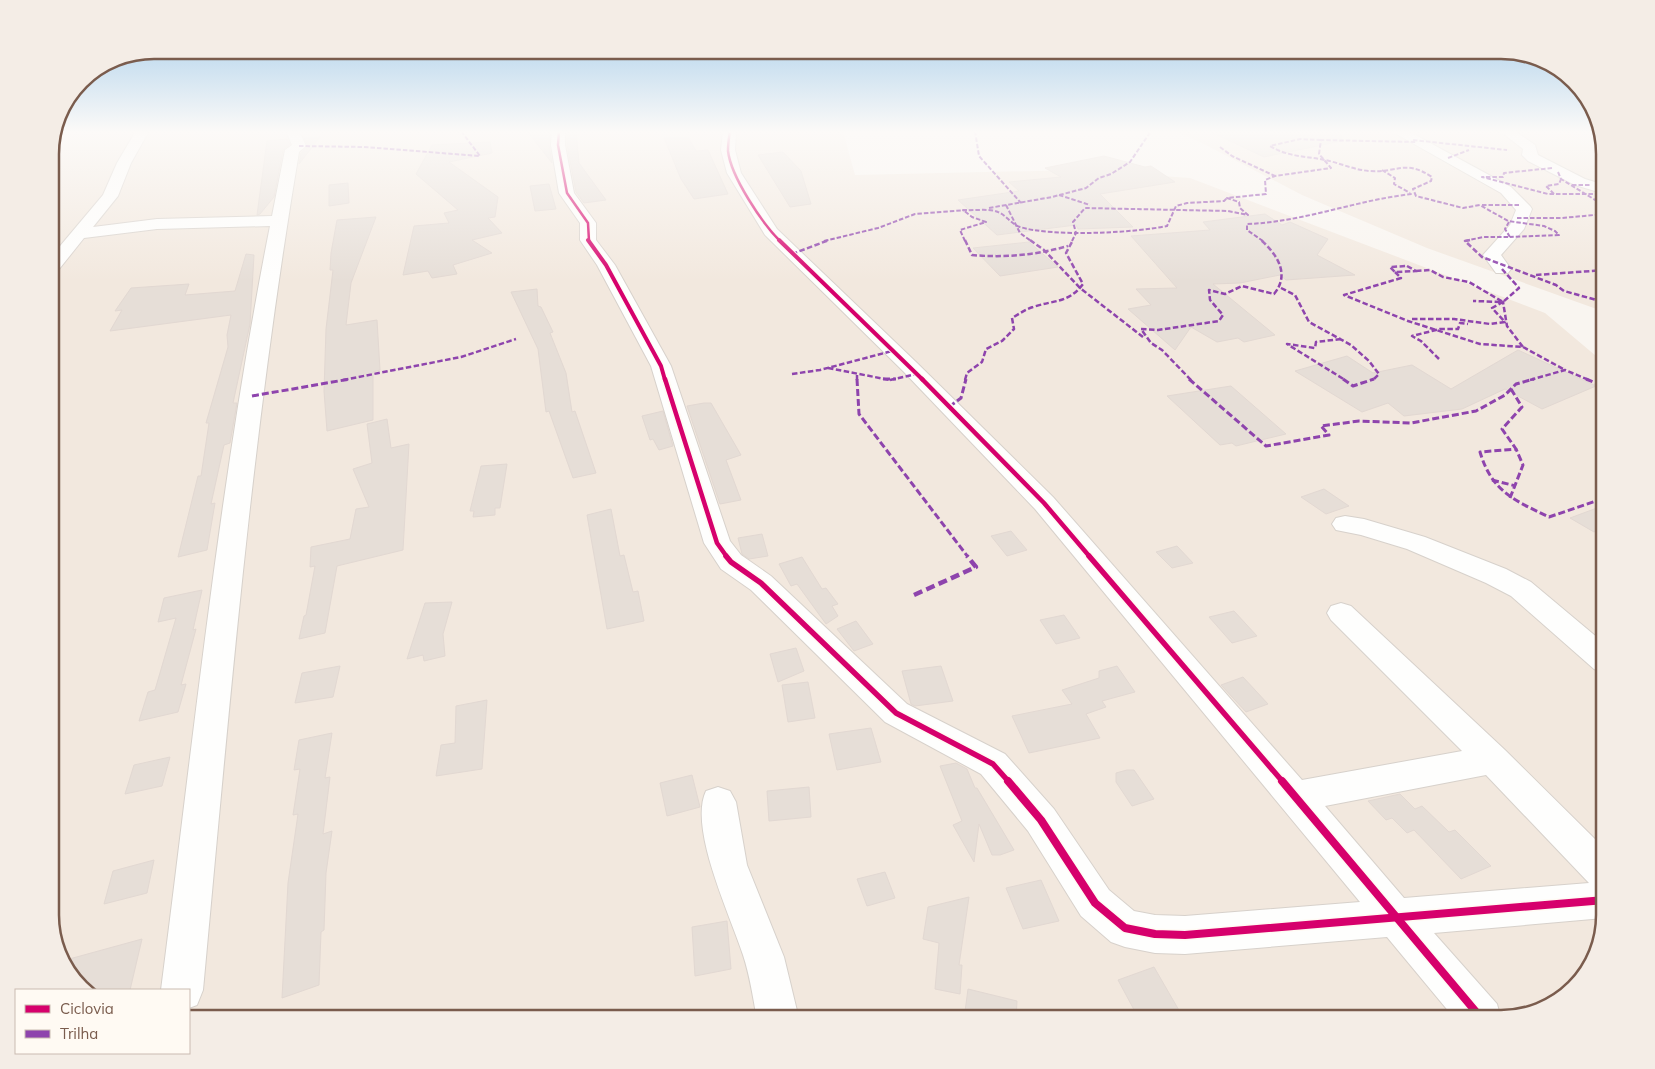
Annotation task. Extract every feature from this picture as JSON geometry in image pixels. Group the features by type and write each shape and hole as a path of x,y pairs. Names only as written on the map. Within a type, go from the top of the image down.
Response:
{"street":[{"path":"59,257 110,196 116,181"},
{"path":"182,989 234,520 278,221 286,181"},
{"path":"565,181 567,193 588,223 588,240 606,265 661,366 708,520 717,543 731,562 761,583 896,713 993,764 1041,820 1095,903 1125,928 1155,934 1185,935 1596,901"},
{"path":"739,181 771,232 910,367 1044,503 1296,796 1364,877 1394,917 1474,1010"},
{"path":"1489,181 1506,190 1524,209 1524,218 1510,237 1499,244 1492,255 1502,269"},
{"path":"1580,181 1596,187"},
{"path":"1590,185 1596,182"},
{"path":"78,234 158,224 278,221"},
{"path":"1345,524 1364,527 1416,543 1504,581 1520,590 1596,653"},
{"path":"1341,613 1493,760 1596,865"},
{"path":"1296,796 1493,760"},
{"path":"718,802 728,865 764,957 776,1010"}],"shaded area":[{"path":"59,181 1198,181 1545,313 1596,356 1596,915 1593,940 1580,968 1573,978 1559,991 1538,1003 1526,1007 1501,1010 190,1010 190,989 94,989 82,978 71,963 64,946 59,921"},
{"path":"1275,181 1596,181 1596,309 1427,248 1302,195"}],"building":[{"path":"262,181 277,181 274,197 257,215"},
{"path":"424,181 475,181 498,197 495,217 488,218 502,233 472,240 492,253 453,265 457,274 432,278 428,271 403,275 414,226 449,223 444,213 458,210"},
{"path":"574,181 592,181 606,200 584,203 576,192"},
{"path":"682,181 722,181 728,194 694,199"},
{"path":"774,181 804,181 811,204 790,207"},
{"path":"1009,182 1175,182 1100,194 1133,227 1078,229 1076,225 997,235 958,200 1019,191"},
{"path":"348,183 349,203 329,206 329,185"},
{"path":"549,184 556,209 535,211 530,186"},
{"path":"1265,214 1282,225 1290,222 1328,239 1317,255 1355,275 1286,280 1280,275 1240,283 1213,284 1275,335 1244,342 1238,338 1217,342 1191,327 1175,350 1128,309 1151,305 1136,289 1177,288 1131,236 1210,230 1203,222"},
{"path":"376,217 351,283 346,325 377,320 380,370 373,372 373,420 327,431 324,391 326,329 333,270 330,270 331,253 337,220"},
{"path":"1029,242 1058,267 1000,276 973,248"},
{"path":"246,254 254,255 250,324 233,403 237,403 230,443 224,445 211,504 215,503 207,550 178,557 198,476 201,476 209,423 206,423 228,347 227,335 231,315 110,331 122,310 115,311 131,288 189,284 185,295 235,291"},
{"path":"537,289 538,306 541,307 553,332 550,333 566,373 572,412 575,411 596,473 573,478 549,411 546,412 538,349 511,292"},
{"path":"1518,350 1596,386 1542,409 1505,389 1462,409 1404,416 1388,403 1362,412 1295,371 1347,356 1373,373 1412,365 1451,389"},
{"path":"1231,386 1286,434 1236,446 1232,443 1220,445 1167,396"},
{"path":"711,403 741,455 726,460 741,500 720,504 687,406"},
{"path":"663,411 673,446 659,450 653,439 650,440 642,416"},
{"path":"387,419 391,448 409,444 403,550 337,566 325,633 299,639 304,616 306,615 315,566 310,567 311,547 350,539 356,509 369,507 353,469 372,463 367,424"},
{"path":"507,464 500,508 495,508 495,515 473,517 474,511 470,511 481,466"},
{"path":"1324,489 1349,506 1326,514 1301,497"},
{"path":"1596,508 1596,531 1594,532 1570,518"},
{"path":"611,509 620,556 624,555 633,592 638,591 644,621 607,629 587,515"},
{"path":"1011,531 1027,550 1007,556 991,536"},
{"path":"762,534 768,556 749,559 742,554 738,538"},
{"path":"1177,546 1193,563 1172,568 1156,552"},
{"path":"802,557 822,589 826,588 838,604 832,606 838,616 826,624 797,584 791,586 779,564"},
{"path":"202,590 193,630 196,629 181,685 186,684 178,712 139,721 148,692 155,690 176,618 158,622 164,598"},
{"path":"452,602 443,634 445,656 424,661 423,655 407,659 425,603"},
{"path":"1234,611 1257,636 1232,643 1209,617"},
{"path":"1064,615 1080,638 1056,644 1040,620"},
{"path":"856,621 873,644 854,651 837,629"},
{"path":"796,648 804,671 778,682 770,654"},
{"path":"340,666 333,697 295,703 302,673"},
{"path":"941,666 953,701 915,706 911,704 902,671"},
{"path":"1117,666 1135,692 1102,701 1106,707 1086,714 1100,738 1029,753 1012,716 1072,704 1062,690 1099,678 1099,671"},
{"path":"1243,677 1268,704 1246,712 1221,685"},
{"path":"808,682 815,718 788,722 782,685"},
{"path":"487,700 482,769 436,776 441,745 455,743 456,706"},
{"path":"871,728 881,762 837,770 829,734"},
{"path":"332,733 325,778 330,777 323,834 332,831 326,873 324,930 321,932 319,985 282,998 288,883 298,814 293,815 300,769 294,770 299,740"},
{"path":"170,757 162,786 125,794 134,765"},
{"path":"956,763 967,769 975,788 977,788 1014,850 1000,855 992,855 979,824 974,862 953,825 962,821 940,766"},
{"path":"1134,770 1154,799 1132,806 1116,782 1116,773"},
{"path":"692,775 700,807 667,816 660,783"},
{"path":"809,787 811,817 769,821 767,791"},
{"path":"1400,794 1415,809 1422,806 1449,832 1455,830 1491,866 1461,879 1414,830 1407,833 1392,818 1386,820 1368,801"},
{"path":"154,860 147,893 104,904 113,871"},
{"path":"885,872 895,898 867,906 857,879"},
{"path":"1041,880 1059,921 1023,929 1006,888"},
{"path":"969,897 959,965 962,965 960,994 935,989 939,943 923,939 928,907"},
{"path":"727,921 731,969 695,976 692,927"},
{"path":"142,939 130,989 94,989 82,978 70,959"},
{"path":"1154,967 1179,1010 1134,1010 1118,980"},
{"path":"968,989 1017,1001 1016,1010 965,1010"}],"marked path":[{"path":"1001,181 1021,203"},
{"path":"989,208 1052,197 1086,188 1095,181"},
{"path":"949,407 961,398 967,373 982,362 986,349 1002,341 1014,329 1012,318 1032,307 1066,300 1072,297 1083,284 1066,253 1076,233 1073,222 1085,208 1228,211 1248,215 1240,208 1239,202 1227,198 1266,194 1265,181"},
{"path":"1395,181 1394,184 1410,193"},
{"path":"1431,181 1413,189 1416,196 1463,208 1480,205 1508,221 1544,226 1559,235 1510,237"},
{"path":"1497,181 1548,194 1596,194"},
{"path":"1554,194 1546,186 1559,184 1560,181"},
{"path":"1564,181 1596,200"},
{"path":"1572,185 1590,185"},
{"path":"1412,194 1369,200 1289,221 1247,224 1247,230 1271,250 1281,268 1280,286 1274,294 1242,286 1225,294 1209,290 1210,300 1223,315 1219,321 1158,330 1141,329 1151,343 1162,350 1176,367 1266,446 1329,435 1321,426 1359,421 1411,423 1476,411 1505,395 1516,384 1565,370 1596,383"},
{"path":"1059,195 1090,205"},
{"path":"1068,246 1045,252 1021,255 996,257 972,255 960,230 986,222 972,217 963,210 998,212 1008,221 1021,227 1057,233 1149,230 1167,226 1176,206 1187,203 1224,201 1227,198"},
{"path":"1006,205 1020,233 1044,250 1080,288 1143,337"},
{"path":"1482,205 1520,205"},
{"path":"792,254 824,241 878,228 915,214 967,210"},
{"path":"1517,218 1562,218 1596,215"},
{"path":"1509,222 1505,229 1510,237 1483,237 1465,241 1482,257 1556,285 1564,291 1596,300"},
{"path":"1416,271 1407,266 1390,267 1395,272 1430,270 1443,277 1464,280 1480,286 1503,302 1519,288 1502,269"},
{"path":"1536,275 1596,271"},
{"path":"1395,272 1401,278 1344,295 1408,321 1480,344 1523,347 1507,326 1503,302"},
{"path":"1281,288 1295,295 1309,322 1317,328 1331,333 1345,341 1364,355 1379,374 1373,380 1353,386 1327,367 1287,344 1315,348 1316,342 1341,339"},
{"path":"1412,319 1454,319 1490,324 1505,322 1492,308 1503,302 1473,301"},
{"path":"1439,359 1421,341 1412,336 1440,329 1458,329 1460,323 1468,324"},
{"path":"252,396 411,368 461,357 516,339"},
{"path":"1523,347 1565,370"},
{"path":"792,374 820,370 892,351"},
{"path":"828,368 890,380 917,374"},
{"path":"857,375 859,414 976,567 914,595"},
{"path":"1511,389 1522,407 1502,429 1516,449 1480,452 1490,477 1497,486 1514,500 1549,517 1596,501"},
{"path":"1510,498 1523,465 1516,449"},
{"path":"1492,480 1516,486"}],"cycle path":[{"path":"565,181 567,193 588,223 588,240 606,265 661,366 717,543 731,562 761,583 896,713 993,764 1041,820 1095,903 1125,928 1155,934 1185,935 1596,901"},
{"path":"739,181 771,232 910,367 1044,503 1364,877 1395,917 1474,1010"}]}
